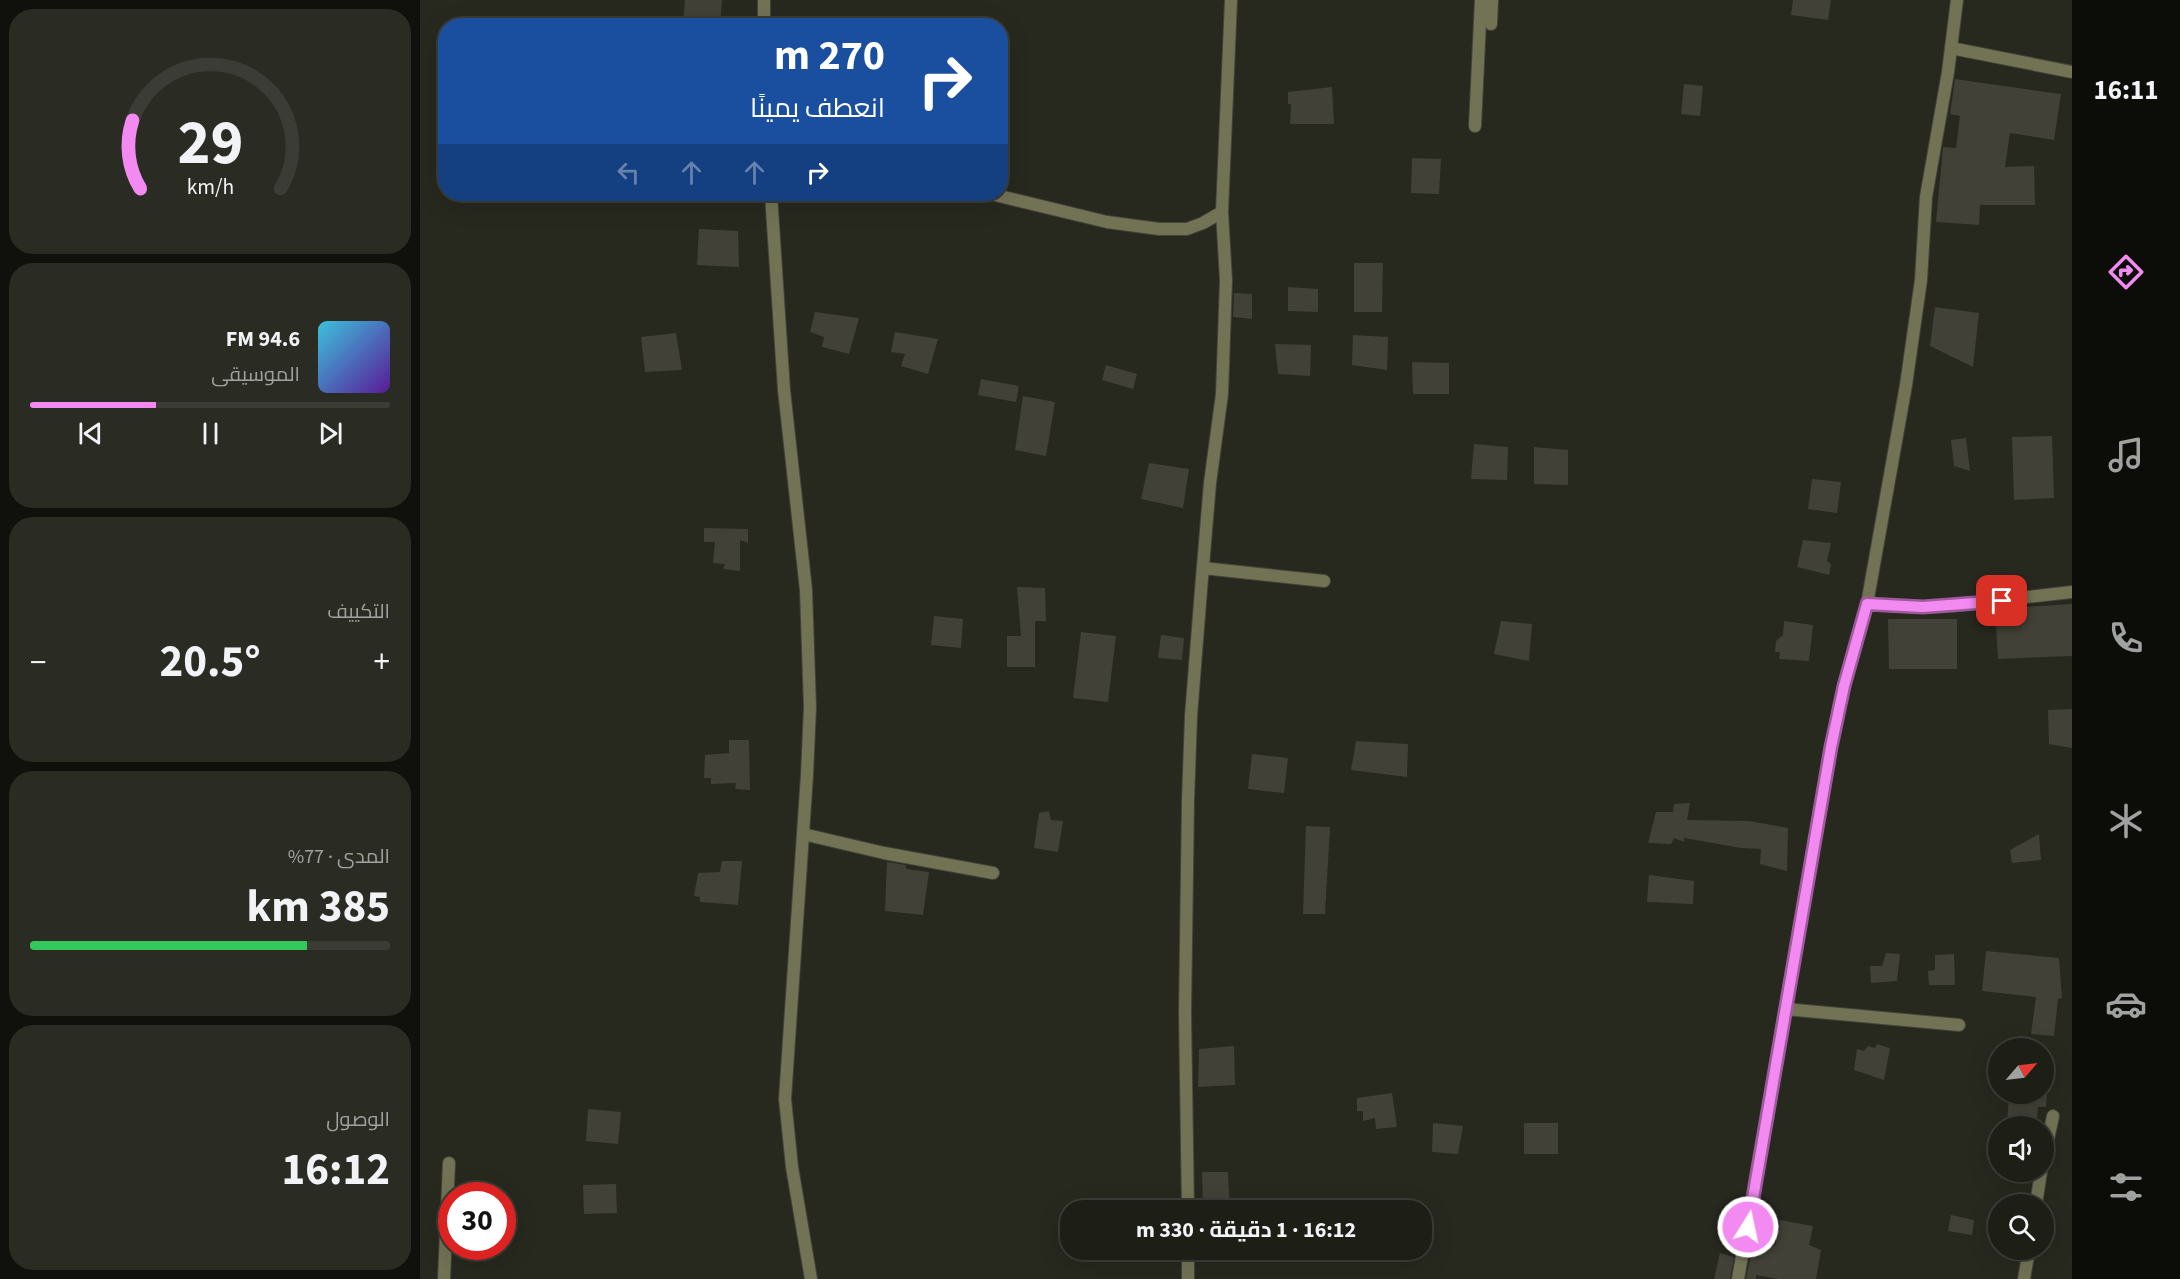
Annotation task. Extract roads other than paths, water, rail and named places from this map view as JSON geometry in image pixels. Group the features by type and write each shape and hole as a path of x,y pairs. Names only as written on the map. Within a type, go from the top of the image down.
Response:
{"street":[{"path":"764,0 764,18"},
{"path":"1188,1200 1185,1013 1191,716 1210,483 1222,393 1226,280 1222,212 1231,0"},
{"path":"1475,126 1481,0"},
{"path":"1491,24 1492,0"},
{"path":"1738,1279 1839,707 1867,604 1919,302 1924,258 1926,197 1957,0"},
{"path":"1951,48 2072,72"},
{"path":"1008,198 1107,222 1159,229 1187,229 1222,212"},
{"path":"771,201 784,390 806,590 810,707 785,1099 792,1167 811,1279"},
{"path":"1203,568 1324,581"},
{"path":"1867,604 1949,606 2072,592"},
{"path":"803,834 884,853 993,873"},
{"path":"1785,1010 1959,1024"},
{"path":"444,1279 449,1163"},
{"path":"1188,1260 1188,1279"},
{"path":"2024,1279 2027,1260"}]}
